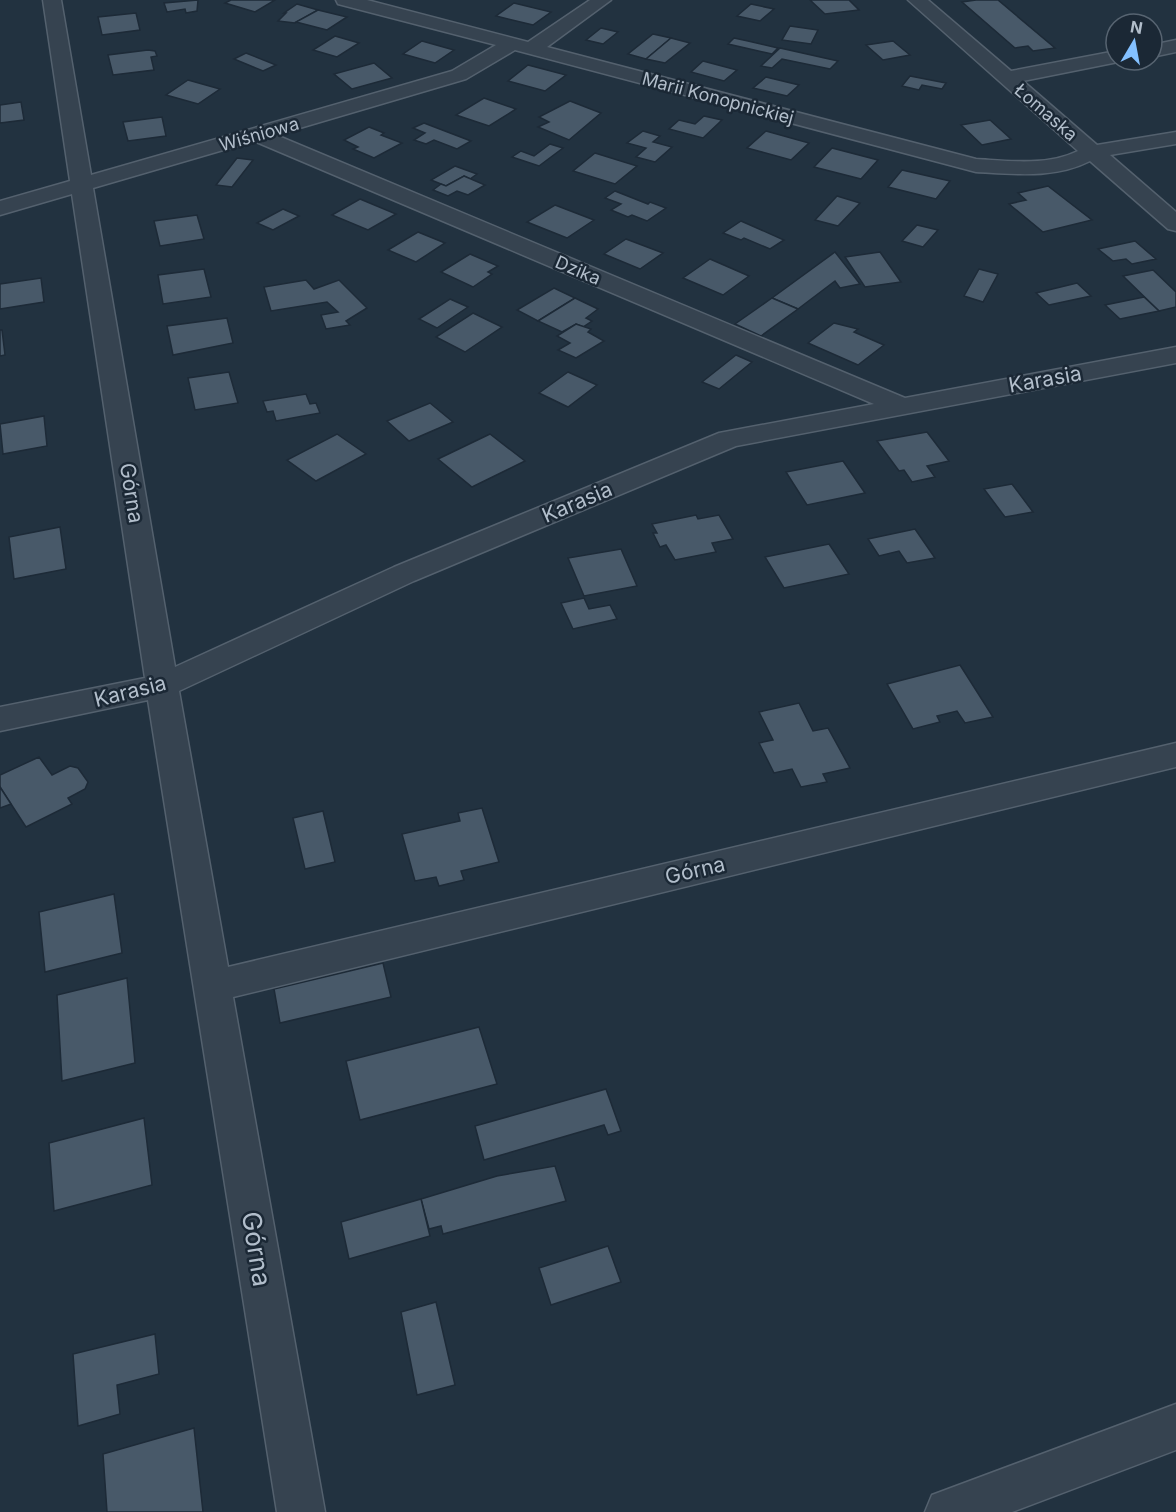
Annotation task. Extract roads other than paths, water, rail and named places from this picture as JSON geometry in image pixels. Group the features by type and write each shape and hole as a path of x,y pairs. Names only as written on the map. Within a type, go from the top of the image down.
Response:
{"street":[{"name":"Górna","path":"52,0 162,686 301,1512"},
{"name":"Marii Konopnickiej","path":"345,0 976,165 1024,168 1066,165 1092,152 1176,138"},
{"name":"Wiśniowa","path":"0,208 459,75 521,47 603,0"},
{"name":"Łomaska","path":"917,0 1176,224"},
{"path":"1007,78 1104,59"},
{"name":"Dzika","path":"258,135 899,405"},
{"name":"Karasia","path":"0,719 162,686 404,574 729,439 899,405 1176,355"},
{"name":"Górna","path":"213,986 1176,755"},
{"path":"949,1512 1176,1427"}]}
